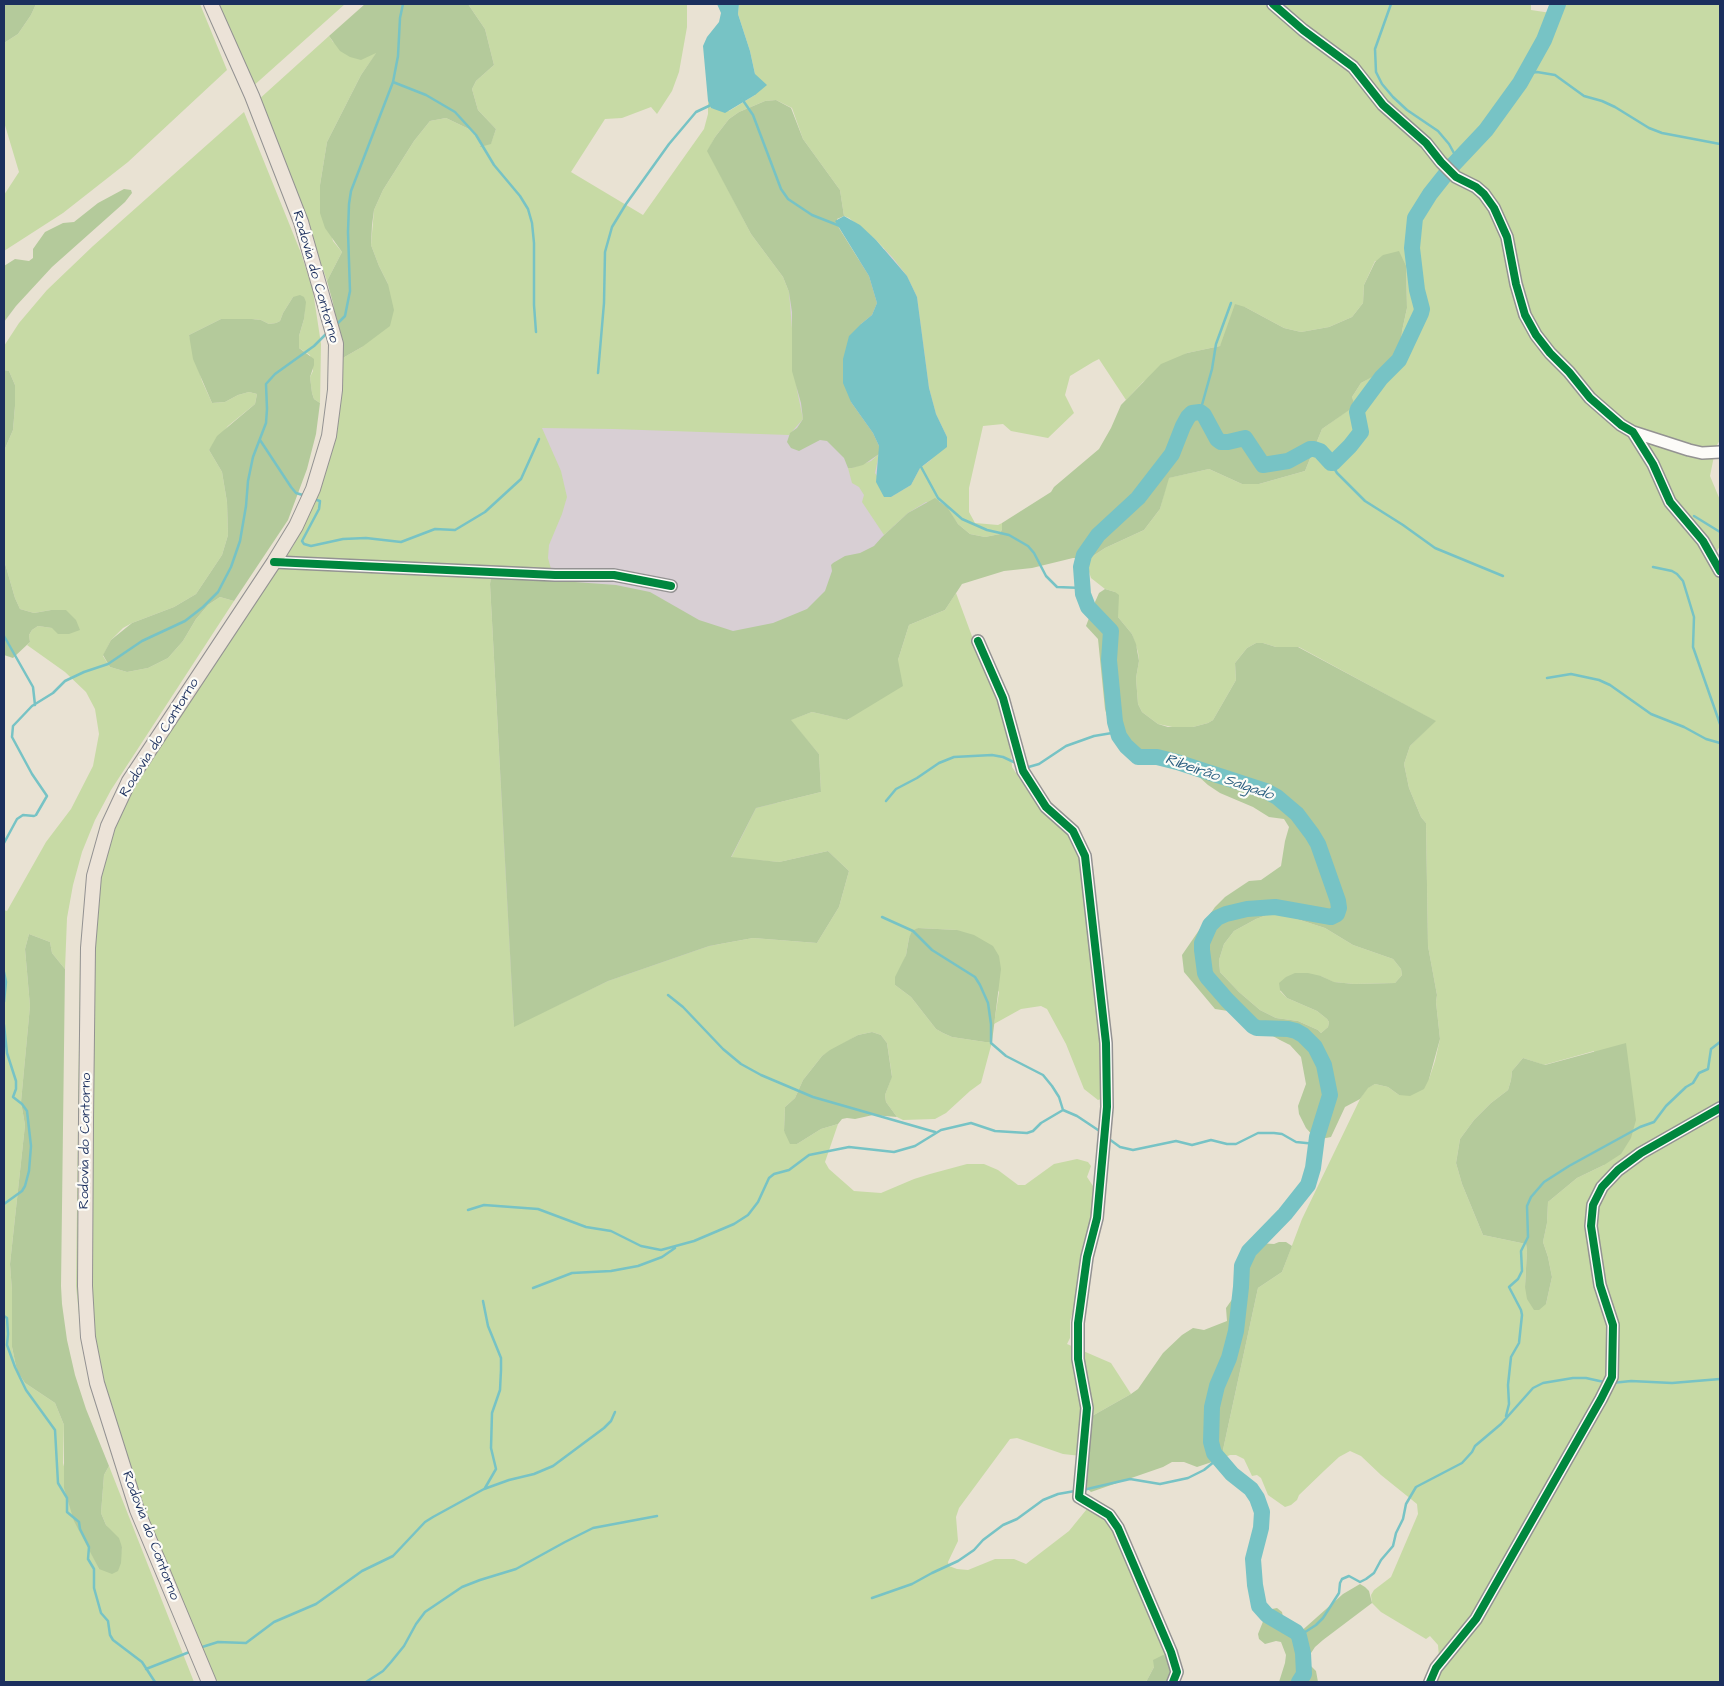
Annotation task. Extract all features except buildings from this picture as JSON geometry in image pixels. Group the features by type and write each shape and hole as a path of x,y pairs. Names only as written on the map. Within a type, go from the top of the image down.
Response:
{"main road":[{"name":"Rodovia do Contorno","path":"209,1682 137,1510 97,1383 88,1336 85,1276 88,948 94,876 108,826 129,781 274,562 296,526 313,489 329,436 335,390 336,344 301,222 252,96 211,4"}],"street":[{"path":"1273,4 1304,30 1353,66 1383,104 1426,143 1456,177 1476,187 1494,208 1506,237 1525,315 1541,343 1569,372 1590,398 1621,425 1633,432 1702,453 1720,452"},
{"path":"1633,432 1653,464 1670,502 1703,541 1720,571"},
{"path":"274,562 555,575 614,575 671,586"},
{"path":"978,641 1003,698 1023,771 1046,807 1073,831 1085,856 1106,1043 1107,1107 1097,1218 1087,1257 1078,1323 1078,1359 1087,1408 1079,1497 1109,1515 1118,1528 1171,1652 1177,1672 1173,1682"},
{"path":"1430,1682 1436,1668 1476,1620 1612,1377 1613,1326 1600,1285 1592,1226 1593,1205 1602,1187 1618,1170 1641,1153 1720,1108"}],"shaded area":[{"path":"933,228 962,470 807,673 745,934 510,1022 486,422"}],"green space":[{"path":"4,4 36,4 18,34 4,43"},
{"path":"36,4 200,4 227,70 128,162 63,213 4,251 4,195 19,172 4,122 4,43 18,34"},
{"path":"216,4 345,4 251,88"},
{"path":"365,4 468,4 485,29 494,65 476,81 472,89 478,110 496,129 491,144 480,147 481,144 471,130 446,118 430,121 414,141 383,190 374,210 372,225 371,245 388,284 394,310 390,326 362,347 341,359 333,303 327,281 342,252 325,228 320,213 320,185 327,142 361,75 376,53 361,60 350,57 340,51 329,36"},
{"path":"468,4 687,4 687,27 679,72 672,91 657,114 651,107 622,118 605,119 571,172 643,215 704,129 708,114 708,101 711,108 729,111 755,95 755,74 738,14 739,4 1531,4 1531,10 1551,13 1556,4 1720,4 1720,440 1714,450 1710,476 1720,500 1720,546 1715,554 1720,566 1720,1682 1432,1682 1439,1657 1438,1645 1430,1636 1426,1639 1381,1612 1372,1603 1371,1595 1374,1590 1391,1577 1418,1514 1417,1504 1361,1456 1350,1451 1339,1457 1299,1495 1297,1500 1285,1507 1268,1495 1261,1478 1257,1475 1252,1476 1244,1459 1236,1455 1230,1455 1221,1459 1258,1288 1282,1272 1302,1219 1367,1088 1375,1084 1388,1087 1399,1095 1429,1079 1435,1061 1440,1039 1437,995 1428,946 1426,823 1421,817 1409,788 1404,764 1410,746 1435,721 1299,647 1276,647 1256,643 1247,648 1235,663 1236,680 1213,720 1193,727 1177,728 1158,724 1142,712 1138,704 1136,678 1139,661 1138,652 1132,634 1118,617 1115,592 1105,589 1091,578 1087,565 1090,558 1105,548 1144,530 1160,509 1168,478 1209,469 1242,484 1259,484 1305,471 1322,429 1354,406 1352,397 1361,383 1383,370 1401,345 1407,308 1406,266 1375,261 1364,285 1363,303 1352,317 1329,327 1301,332 1284,328 1245,307 1220,346 1187,353 1143,382 1126,400 1099,359 1093,362 1070,376 1065,395 1074,413 1048,438 1011,431 1003,424 983,426 969,488 969,512 975,523 998,525 1002,523 1000,534 985,537 970,534 958,524 941,501 926,502 908,513 884,535 862,502 864,495 859,487 852,483 848,468 871,461 879,454 875,473 891,497 911,485 920,468 931,460 947,437 936,414 929,388 917,297 907,276 893,258 876,240 844,216 840,190 803,139 792,108 776,100 765,101 739,112 729,119 715,137 708,151 751,234 783,277 789,292 797,390 803,419 789,435 542,428 561,471 567,497 549,545 548,558 551,569 555,574 492,572 490,584 514,1026 608,981 709,946 753,938 817,943 839,907 849,871 828,851 779,862 731,858 756,808 821,792 819,754 790,720 812,712 848,720 898,660 909,625 945,610 956,593 973,639 988,662 1010,736 1012,767 1032,797 1071,835 1089,870 1105,1092 1101,1099 1098,1100 1084,1089 1066,1044 1047,1009 1041,1006 1021,1009 994,1024 999,992 957,930 918,928 909,938 906,955 895,985 911,997 936,1029 952,1037 992,1042 981,1083 946,1113 935,1119 903,1120 897,1117 886,1102 885,1095 892,1076 887,1043 881,1035 872,1032 858,1035 822,1056 803,1080 795,1098 785,1107 784,1131 797,1144 821,1129 838,1124 825,1162 829,1169 854,1191 881,1193 914,1179 967,1164 984,1164 998,1170 1018,1185 1025,1185 1054,1164 1077,1159 1088,1162 1091,1166 1087,1177 1093,1186 1096,1200 1083,1280 1070,1321 1070,1338 1067,1344 1111,1363 1131,1394 1085,1420 1081,1456 1063,1454 1017,1438 1010,1439 959,1508 956,1517 958,1541 948,1562 949,1566 968,1570 995,1559 1014,1559 1026,1564 1069,1531 1091,1504 1109,1517 1175,1659 1154,1667 1146,1682 216,1682 104,1417 82,1343 76,1286 80,951 90,888 127,798 293,546 304,525 337,432 342,390 341,359 362,347 388,284 371,245 374,210 383,190 414,141 430,121 446,118 471,130 481,144 480,146 491,143 496,129 478,110 472,89 476,81 494,65 485,29","holes":["1594,1051 1604,1165 1577,1178 1548,1202 1547,1223 1543,1242 1552,1277 1546,1304 1525,1287 1526,1244 1483,1235 1462,1184 1456,1163 1460,1139 1474,1120 1508,1090 1512,1071 1523,1058 1544,1065"]},
{"path":"329,36 333,42 377,52 361,75 327,142 320,185 333,241 342,252 327,281 309,229 257,101"},
{"path":"776,100 791,108 803,139 840,190 844,216 837,219 839,228 869,276 877,303 872,315 861,324 851,402 873,433 879,446 879,454 863,465 852,468 848,468 844,458 827,441 820,440 799,451 791,448 787,442 790,433 797,428 803,419 801,403 792,371 792,312 789,292 783,277 751,234 707,151 729,119 739,112 765,101"},
{"path":"244,112 301,253 313,291 321,344 320,403 314,399 312,393 310,377 313,371 310,355 299,348 299,336 304,319 305,302 293,297 280,321 276,323 269,324 261,320 252,319 221,319 189,335 202,381 212,403 225,402 249,392 257,394 255,404 228,426 209,450 222,472 227,502 228,535 222,555 196,594 174,607 123,628 111,640 103,656 110,667 127,672 148,668 168,658 183,641 196,619 208,605 220,597 234,601 111,790 95,820 82,852 73,885 67,918 65,969 52,953 50,942 29,934 25,949 30,1006 21,1102 25,1125 10,1264 12,1347 17,1371 25,1383 55,1403 64,1425 63,1463 83,1536 99,1569 121,1553 122,1547 106,1525 101,1513 104,1475 109,1466 194,1682 4,1682 4,910 7,911 46,842 71,809 93,766 99,734 95,709 86,692 65,672 27,645 30,642 29,635 32,630 38,626 52,628 51,610 34,613 20,609 4,560 4,451 13,430 15,385 9,371 4,370 4,346 19,323 47,290 93,246"},
{"path":"124,189 131,190 132,193 125,202 52,267 4,322 4,266 15,259 29,261 33,258 33,249 45,232 63,223 74,222 98,203"},
{"path":"1399,251 1406,266 1407,308 1401,345 1383,371 1361,383 1352,397 1355,406 1322,429 1305,471 1259,484 1242,484 1209,469 1169,478 1160,509 1144,530 1105,548 1090,558 1073,558 1032,568 1004,571 962,584 945,610 909,625 898,660 903,686 847,720 812,712 791,720 819,754 821,792 756,808 731,857 779,862 828,851 849,871 839,907 817,943 753,938 709,946 608,981 514,1027 490,584 492,571 555,574 561,581 616,585 650,592 699,620 733,631 773,623 807,609 825,591 833,563 845,556 860,553 874,546 908,513 935,498 947,507 958,524 970,534 985,537 1000,534 1002,523 1051,492 1054,487 1099,449 1121,405 1161,364 1187,353 1220,346 1235,304 1245,307 1284,328 1301,332 1329,327 1352,317 1363,303 1364,285 1375,262 1383,255"},
{"path":"300,295 304,297 306,302 299,336 299,348 314,359 310,377 312,393 314,399 320,403 316,434 307,469 288,520 234,601 220,597 208,605 196,619 183,641 168,658 148,668 127,672 110,667 103,655 111,640 132,623 174,607 196,594 222,555 228,535 227,502 222,472 209,450 217,436 255,404 257,394 249,392 225,402 212,403 193,359 189,335 221,319 252,319 261,320 269,324 276,323 280,321 293,297"},
{"path":"4,370 9,371 15,385 15,406 13,430 4,451"},
{"path":"4,560 20,609 34,613 66,610 76,620 80,630 69,634 58,634 52,628 38,626 29,635 30,642 13,658 4,655"},
{"path":"1105,589 1119,595 1118,617 1132,634 1139,661 1136,678 1138,704 1142,712 1158,724 1168,727 1193,727 1213,720 1236,680 1235,663 1247,648 1256,643 1276,647 1298,647 1436,721 1410,746 1404,764 1409,788 1421,817 1426,823 1428,946 1437,995 1440,1039 1429,1079 1424,1089 1410,1096 1399,1095 1388,1087 1375,1084 1368,1088 1360,1099 1345,1107 1331,1137 1321,1139 1314,1137 1306,1128 1299,1114 1298,1106 1306,1084 1301,1057 1290,1045 1228,1011 1215,1009 1184,972 1182,955 1215,907 1225,897 1249,881 1261,880 1281,866 1289,827 1284,819 1269,817 1253,807 1220,793 1187,766 1139,749 1133,745 1123,730 1109,724 1105,709 1098,639 1086,626 1099,593","holes":["1275,912 1325,928 1353,945 1393,959 1401,969 1402,975 1395,983 1354,984 1334,982 1308,973 1295,973 1286,977 1279,983 1280,990 1287,998 1317,1011 1329,1022 1328,1027 1321,1033 1298,1021 1276,1018 1260,1010 1220,972 1219,960 1224,944 1234,931 1256,919"]},
{"path":"1275,912 1325,928 1353,945 1393,959 1401,969 1402,975 1395,983 1354,984 1333,982 1321,976 1280,991 1287,998 1317,1011 1327,1019 1329,1022 1328,1027 1321,1033 1298,1021 1276,1018 1260,1010 1239,992 1220,972 1219,960 1224,944 1234,931 1256,919"},
{"path":"918,928 957,930 974,935 993,946 999,956 1001,969 992,1042 952,1037 936,1029 911,997 895,985 895,977 906,955 909,938 912,931"},
{"path":"29,934 50,942 52,953 65,969 62,1304 67,1340 75,1375 86,1409 109,1466 104,1475 101,1513 106,1525 119,1538 122,1547 121,1563 118,1571 112,1574 99,1569 74,1521 64,1488 64,1425 55,1403 25,1383 17,1371 12,1347 10,1264 25,1125 21,1102 30,1006 25,949"},
{"path":"872,1032 881,1035 887,1043 892,1077 885,1095 886,1102 897,1117 873,1115 855,1119 842,1119 838,1124 821,1129 797,1144 790,1144 784,1131 785,1107 795,1098 803,1080 822,1056 830,1050 858,1035"},
{"path":"1626,1043 1636,1120 1631,1138 1621,1154 1604,1165 1577,1178 1548,1202 1547,1223 1543,1242 1552,1277 1546,1304 1539,1310 1534,1310 1527,1299 1525,1287 1526,1244 1483,1235 1462,1184 1456,1163 1460,1139 1474,1120 1508,1090 1512,1071 1523,1058 1545,1065"},
{"path":"1286,1242 1292,1246 1282,1272 1258,1288 1221,1459 1197,1467 1184,1462 1172,1462 1163,1467 1091,1492 1077,1480 1085,1420 1138,1389 1163,1353 1182,1335 1193,1328 1204,1330 1227,1321 1226,1308 1238,1291 1244,1278 1243,1253 1258,1243 1274,1244"},
{"path":"1360,1584 1369,1591 1372,1603 1323,1640 1309,1656 1310,1665 1316,1671 1318,1682 1279,1682 1286,1655 1281,1642 1276,1641 1265,1644 1259,1639 1258,1634 1266,1614 1272,1609 1277,1608 1282,1612 1285,1627 1290,1633 1298,1634 1343,1594"},
{"path":"1163,1655 1175,1659 1170,1682 1146,1682 1154,1667 1153,1660"}],"water":[{"path":"717,4 739,4 738,14 755,74 767,85 755,95 725,113 711,108 708,101 703,46 707,37 719,22 721,13"},
{"path":"844,216 860,225 876,240 907,276 917,297 929,388 936,414 947,437 947,447 920,468 911,485 891,497 884,497 876,482 879,446 873,433 851,402 843,383 843,359 849,336 872,315 877,303 869,276 835,221"}],"waterway":[{"path":"335,326 345,316 350,291 348,232 351,191 393,82 398,56 400,18 403,4"},
{"path":"1391,4 1375,49 1376,72 1382,84 1393,97 1407,110 1438,131 1449,144 1455,155 1453,165"},
{"name":"Ribeirão Salgado","path":"1299,1682 1304,1674 1303,1653 1299,1636 1296,1632 1267,1615 1259,1606 1253,1559 1261,1528 1262,1512 1257,1498 1251,1489 1232,1474 1214,1453 1211,1442 1212,1407 1217,1386 1229,1358 1236,1331 1242,1266 1249,1251 1285,1214 1308,1185 1313,1168 1317,1137 1330,1095 1324,1065 1315,1047 1296,1031 1257,1028 1253,1026 1207,977 1202,943 1210,925 1217,918 1226,914 1247,909 1275,907 1331,917 1337,914 1339,908 1338,901 1318,844 1297,814 1277,797 1266,791 1177,762 1157,757 1138,757 1126,746 1119,736 1115,722 1109,660 1111,631 1088,607 1083,594 1081,567 1084,555 1098,535 1138,498 1172,454 1183,426 1192,413 1200,412 1204,415 1217,439 1221,442 1245,438 1263,465 1288,461 1310,449 1320,451 1333,463 1350,446 1361,432 1358,409 1381,378 1399,360 1421,313 1422,309 1417,290 1412,248 1415,218 1430,194 1453,165 1486,130 1520,83 1544,40 1558,4"},
{"path":"1525,74 1537,72 1555,75 1584,96 1615,107 1649,128 1662,133 1720,144"},
{"path":"393,82 426,95 455,112 476,135 494,165 520,196 528,209 532,223 534,243 536,332"},
{"path":"742,99 753,115 781,189 788,199 812,215 840,226"},
{"path":"598,373 604,303 605,252 612,227 669,144 696,112 713,104"},
{"path":"1200,412 1212,369 1216,344 1231,303"},
{"path":"4,843 17,819 23,815 36,815 47,796 32,774 12,737 13,726 32,706 53,693 65,681 108,664 142,641 185,621 218,592 231,567 240,541 253,457 266,423 266,384 275,374 314,346 327,333"},
{"path":"313,499 320,501 319,509 302,541 304,544 311,546 343,539 366,538 401,542 435,529 455,530 485,512 521,479 539,439"},
{"path":"260,440 291,487 296,493 306,496"},
{"path":"1331,463 1337,473 1365,501 1435,548 1503,576"},
{"path":"920,465 938,498 962,519 987,530 1009,535 1028,546 1034,553 1046,576 1057,587 1082,588"},
{"path":"1694,516 1720,532"},
{"path":"1653,567 1672,571 1683,581 1694,617 1693,647 1720,724"},
{"path":"4,636 33,687 35,705"},
{"path":"1547,678 1571,674 1599,680 1610,685 1651,714 1684,727 1706,739 1720,743"},
{"path":"1025,768 1039,764 1066,746 1094,736 1118,732"},
{"path":"886,801 896,789 939,763 954,757 992,755 1003,757 1018,764"},
{"path":"882,917 913,931 932,950 975,977 988,1003 991,1043 1006,1056 1043,1075 1059,1097 1063,1110"},
{"path":"4,972 6,982 4,1002"},
{"path":"668,995 683,1007 723,1049 741,1064 761,1075 813,1097 935,1132"},
{"path":"4,1025 7,1053 16,1081 13,1097 27,1111 31,1146 29,1171 25,1186 22,1191 4,1204"},
{"path":"1506,1416 1509,1404 1508,1385 1511,1357 1519,1343 1522,1315 1509,1287 1518,1279 1522,1271 1521,1251 1528,1237 1527,1206 1531,1197 1544,1182 1569,1166 1640,1127 1654,1122 1666,1106 1693,1083 1699,1073 1708,1069 1711,1049 1720,1042"},
{"path":"468,1210 484,1205 538,1209 586,1227 611,1231 641,1246 661,1250 694,1241 734,1224 748,1215 758,1202 769,1178 774,1174 789,1170 809,1155 849,1147 894,1152 915,1146 941,1130 971,1123 995,1131 1027,1133 1033,1131 1041,1123 1063,1110 1077,1116 1101,1132"},
{"path":"1109,1139 1120,1147 1133,1150 1176,1141 1192,1145 1211,1140 1236,1144 1258,1133 1282,1134 1296,1142 1316,1144"},
{"path":"533,1288 572,1273 611,1271 638,1266 662,1257 675,1248"},
{"path":"483,1301 488,1326 501,1358 500,1390 492,1413 491,1448 496,1469 485,1488"},
{"path":"4,1316 7,1318 7,1345 15,1367 26,1390 55,1430 58,1483 67,1498 67,1512 79,1522 80,1529 89,1547 88,1559 94,1569 94,1588 101,1613 108,1621 110,1635 113,1640 142,1662 155,1682"},
{"path":"1299,1636 1323,1618 1339,1593 1342,1579 1349,1576 1360,1582 1374,1573 1381,1560 1393,1546 1396,1533 1403,1519 1406,1504 1416,1487 1462,1463 1475,1446 1501,1424 1533,1388 1543,1383 1573,1378 1586,1378 1604,1382"},
{"path":"1612,1383 1631,1381 1672,1383 1720,1379"},
{"path":"199,1648 218,1642 246,1643 274,1622 316,1604 362,1571 393,1556 425,1522 433,1517 484,1489 534,1474 553,1466 604,1428 611,1421 615,1412"},
{"path":"1083,1490 1130,1479 1160,1484 1188,1478 1204,1470 1217,1457"},
{"path":"872,1598 912,1584 958,1561 1003,1525 1017,1519 1043,1500 1058,1494 1075,1491"},
{"path":"366,1682 383,1671 391,1662 404,1646 425,1612 462,1587 516,1569 593,1528 657,1516"},
{"path":"146,1669 192,1651"}],"cycle path":[{"path":"1273,4 1303,30 1353,67 1383,105 1426,143 1456,177 1476,187 1484,194 1494,208 1507,237 1516,284 1525,315 1536,335 1590,398 1621,425 1633,432 1653,464 1670,502 1703,541 1720,571"},
{"path":"274,562 555,575 614,575 671,586"},
{"path":"978,641 1003,698 1023,771 1046,807 1073,831 1085,856 1106,1043 1107,1107 1097,1218 1087,1257 1078,1323 1078,1359 1087,1408 1079,1497 1109,1515 1118,1528 1171,1652 1177,1672 1173,1682"},
{"path":"1430,1682 1436,1668 1476,1619 1612,1377 1613,1325 1600,1285 1591,1226 1593,1205 1602,1187 1618,1170 1641,1153 1720,1108"}]}
